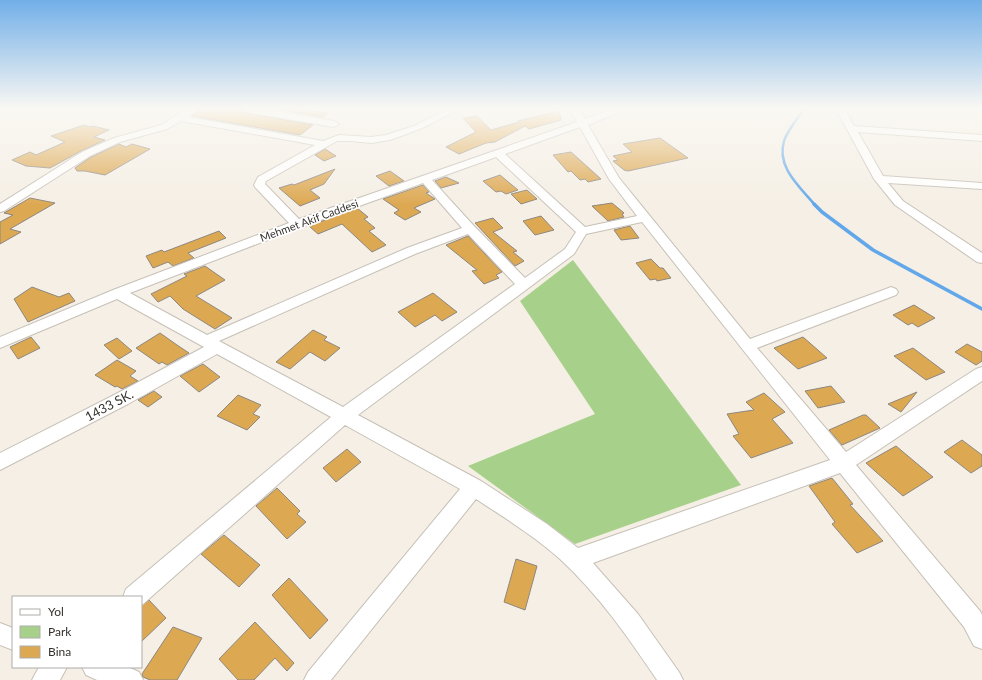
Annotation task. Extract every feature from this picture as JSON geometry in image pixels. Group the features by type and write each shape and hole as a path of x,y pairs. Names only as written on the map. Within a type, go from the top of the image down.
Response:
{"street":[{"path":"0,209 86,154 115,141"},
{"path":"306,141 324,144"},
{"path":"297,224 261,188 259,184 260,181 266,176 331,141"},
{"name":"Mehmet Akif Caddesi","path":"0,343 118,293 297,224 535,141"},
{"path":"592,141 614,179 843,464 972,619 982,638"},
{"path":"858,141 879,179 899,203 982,259"},
{"path":"498,154 582,231"},
{"path":"425,179 470,230 524,285"},
{"path":"879,179 982,186"},
{"path":"135,596 344,416 570,250 582,231 645,218"},
{"name":"1433 SK.","path":"0,462 122,399 212,344 411,251 470,230"},
{"path":"966,249 982,248"},
{"path":"747,346 891,292"},
{"path":"118,293 474,487 524,519 575,559 617,605 671,680"},
{"path":"575,559 843,464 982,373"},
{"path":"316,680 474,487"},
{"path":"0,634 12,639"},
{"path":"44,680 54,668"},
{"path":"97,668 131,680"}],"green space":[{"path":"573,260 741,485 575,544 468,466 595,414 520,301"}],"building":[{"path":"62,141 103,141 50,168 26,166 12,160 30,152 36,155 65,142"},
{"path":"459,141 497,141 486,143 459,154 446,147"},
{"path":"643,141 664,141 688,158 628,171 624,170 613,161 618,160 613,156 632,152 623,144"},
{"path":"119,144 126,147 132,144 150,149 105,175 77,171 75,168 91,157"},
{"path":"325,149 336,156 324,161 315,155"},
{"path":"571,152 601,179 588,182 585,179 580,180 571,171 568,172 553,155"},
{"path":"335,169 324,184 310,190 320,198 300,206 279,188 292,184 294,185"},
{"path":"390,171 404,181 389,186 376,176"},
{"path":"500,175 518,190 506,194 501,191 496,192 483,181"},
{"path":"446,177 459,183 441,188 435,181"},
{"path":"423,185 429,192 426,193 435,199 414,208 421,212 405,220 394,213 399,210 383,199"},
{"path":"527,190 537,199 521,204 511,194"},
{"path":"30,198 55,203 10,229 21,232 0,244 0,222 13,215 4,213"},
{"path":"612,203 624,213 622,214 624,217 608,221 592,206"},
{"path":"357,208 368,217 364,219 375,228 369,231 386,245 372,252 342,224 318,234 309,226"},
{"path":"541,216 554,230 535,235 523,221"},
{"path":"493,218 503,228 493,232 517,251 513,252 524,261 515,266 475,223"},
{"path":"630,226 639,238 621,240 614,230"},
{"path":"219,231 226,238 188,253 194,258 173,266 168,262 153,268 146,256 162,250 164,252"},
{"path":"468,236 502,272 496,275 499,278 484,284 472,271 477,270 446,245"},
{"path":"651,259 660,268 663,268 671,278 657,281 656,279 650,280 636,263"},
{"path":"205,266 225,280 196,296 232,318 215,329 183,309 170,296 158,302 151,294 187,276 184,274"},
{"path":"32,287 59,297 69,293 75,301 28,322 14,299"},
{"path":"433,293 457,312 442,321 435,315 415,327 398,312"},
{"path":"914,305 935,318 918,327 912,323 908,325 893,315"},
{"path":"313,330 327,337 324,340 340,348 325,361 310,352 290,369 276,362"},
{"path":"160,333 189,353 167,365 162,362 159,364 136,348"},
{"path":"31,337 40,348 18,359 10,347"},
{"path":"803,337 827,358 798,369 774,348"},
{"path":"117,338 132,351 119,359 104,345"},
{"path":"967,344 982,352 982,361 976,365 955,352"},
{"path":"913,348 945,372 926,380 894,356"},
{"path":"117,360 136,371 130,376 138,381 122,389 117,386 115,387 95,375"},
{"path":"203,364 220,377 199,392 180,376"},
{"path":"831,386 845,402 818,408 805,391"},
{"path":"154,391 162,397 148,407 138,400"},
{"path":"917,392 901,412 888,404"},
{"path":"764,393 785,412 772,419 793,443 751,458 733,436 739,434 727,414 754,410 746,402"},
{"path":"238,395 261,405 253,414 260,417 247,430 217,416"},
{"path":"866,415 880,428 842,445 829,430"},
{"path":"962,440 982,455 982,466 971,473 944,452"},
{"path":"896,446 933,477 903,496 866,463"},
{"path":"347,449 361,462 336,482 323,468"},
{"path":"832,478 853,504 850,505 883,541 857,553 832,524 835,522 809,486"},
{"path":"277,488 300,511 297,514 306,522 287,539 256,506"},
{"path":"224,535 260,565 239,587 201,554"},
{"path":"516,559 537,566 525,610 504,602"},
{"path":"289,578 328,620 310,639 272,595"},
{"path":"149,600 166,618 142,641 142,605"},
{"path":"255,622 294,663 287,671 275,658 254,680 238,680 219,659"},
{"path":"173,627 202,638 177,680 150,680 143,677 142,674"}],"waterway":[{"path":"784,141 782,150 786,168 796,184 815,205"},
{"path":"815,205 822,212 873,250 982,309"}]}
